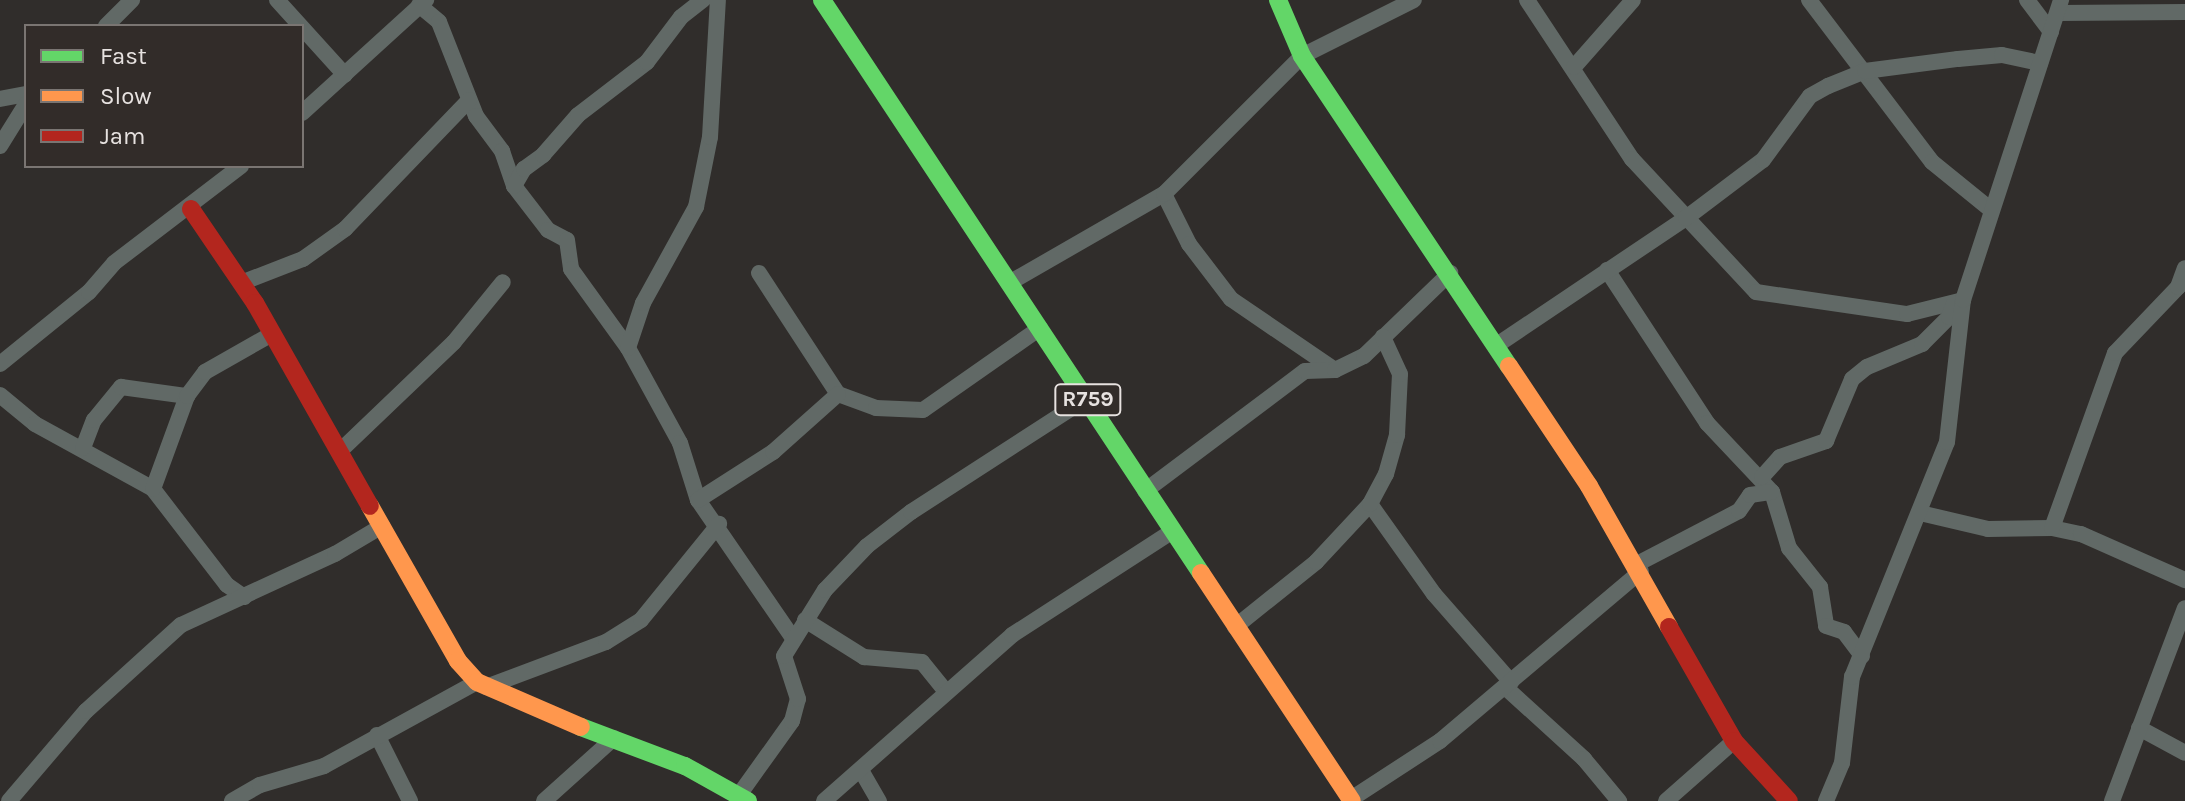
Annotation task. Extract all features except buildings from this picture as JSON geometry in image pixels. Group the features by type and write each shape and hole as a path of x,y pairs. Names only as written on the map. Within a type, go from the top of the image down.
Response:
{"street":[{"path":"108,24 132,0"},
{"path":"277,0 299,24"},
{"path":"514,186 524,169 543,155 578,115 647,62 681,17 703,0"},
{"path":"628,348 643,303 696,207 710,137 718,0"},
{"name":"R759","path":"822,0 1352,800"},
{"path":"1278,0 1302,56 1450,273 1639,568 1734,741 1789,801"},
{"path":"1009,283 1164,194 1302,56 1386,6 1414,0"},
{"path":"1527,0 1632,159 1750,287 1767,296 1907,314 1959,302"},
{"path":"1574,67 1633,0"},
{"path":"2027,0 2051,32"},
{"path":"1811,1 1932,162 1990,209"},
{"path":"304,111 422,3 439,22 469,100 502,151 514,186 548,230 567,240 571,269 628,348 680,443 698,500 719,524 793,638"},
{"path":"1826,801 1842,763 1844,716 1862,656 1947,442 1959,302 2059,7 2185,12"},
{"path":"304,30 345,75"},
{"path":"1497,345 1686,218 1763,160 1810,96 1865,71 2002,55 2040,63"},
{"path":"0,99 24,94"},
{"path":"241,283 303,259 345,229 469,100"},
{"path":"0,146 24,107"},
{"path":"0,364 89,292 114,263 191,209 231,168"},
{"path":"1164,194 1189,244 1231,299 1335,370"},
{"path":"191,209 272,334 458,661 481,685 614,738 743,798 792,721 798,699 784,662 793,638 867,546 1087,398"},
{"path":"2052,528 2115,353 2178,287 2185,268"},
{"path":"1607,270 1707,423 1762,477 1772,492 1789,548 1820,587 1826,626 1844,632 1862,656"},
{"path":"759,273 838,394 876,408 923,410 1040,328"},
{"path":"1145,491 1305,371 1335,370 1364,356 1450,273"},
{"path":"339,452 454,342 503,282"},
{"path":"1762,477 1780,457 1826,441 1852,379 1867,367 1922,344 1949,317 1959,302"},
{"path":"153,489 187,396 205,372 272,334"},
{"path":"1235,627 1316,562 1370,504 1395,450 1401,394 1400,374 1383,337"},
{"path":"83,448 94,420 121,387 187,396"},
{"path":"698,500 773,452 838,394"},
{"path":"0,395 35,424 153,489 227,585 244,597"},
{"path":"1352,800 1440,741 1639,568 1739,511 1750,495 1772,492"},
{"path":"1370,504 1434,594 1508,685 1584,759 1619,801"},
{"path":"1920,513 1988,529 2052,528 2081,534 2180,578 2185,607 2112,801"},
{"path":"232,801 260,785 324,766 377,735 481,685 606,642 641,620 719,524"},
{"path":"9,801 86,711 181,625 244,597 382,526"},
{"path":"824,801 862,772 945,690 1012,635 1173,531"},
{"path":"805,620 864,657 922,662 945,690"},
{"path":"2139,728 2185,753"},
{"path":"377,735 410,801"},
{"path":"544,801 614,738"},
{"path":"1666,801 1734,741"},
{"path":"862,772 879,801"}],"traffic: fast":[{"path":"822,0 1201,573"},
{"path":"1278,0 1302,56 1509,366"},
{"path":"581,727 685,766 748,801"}],"traffic: slow":[{"path":"1509,366 1589,486 1669,627"},
{"path":"370,506 458,661 477,682 581,727"},
{"path":"1201,573 1352,801"}],"traffic: jam":[{"path":"191,209 255,303 370,506"},
{"path":"1669,627 1734,741 1789,801"}]}
